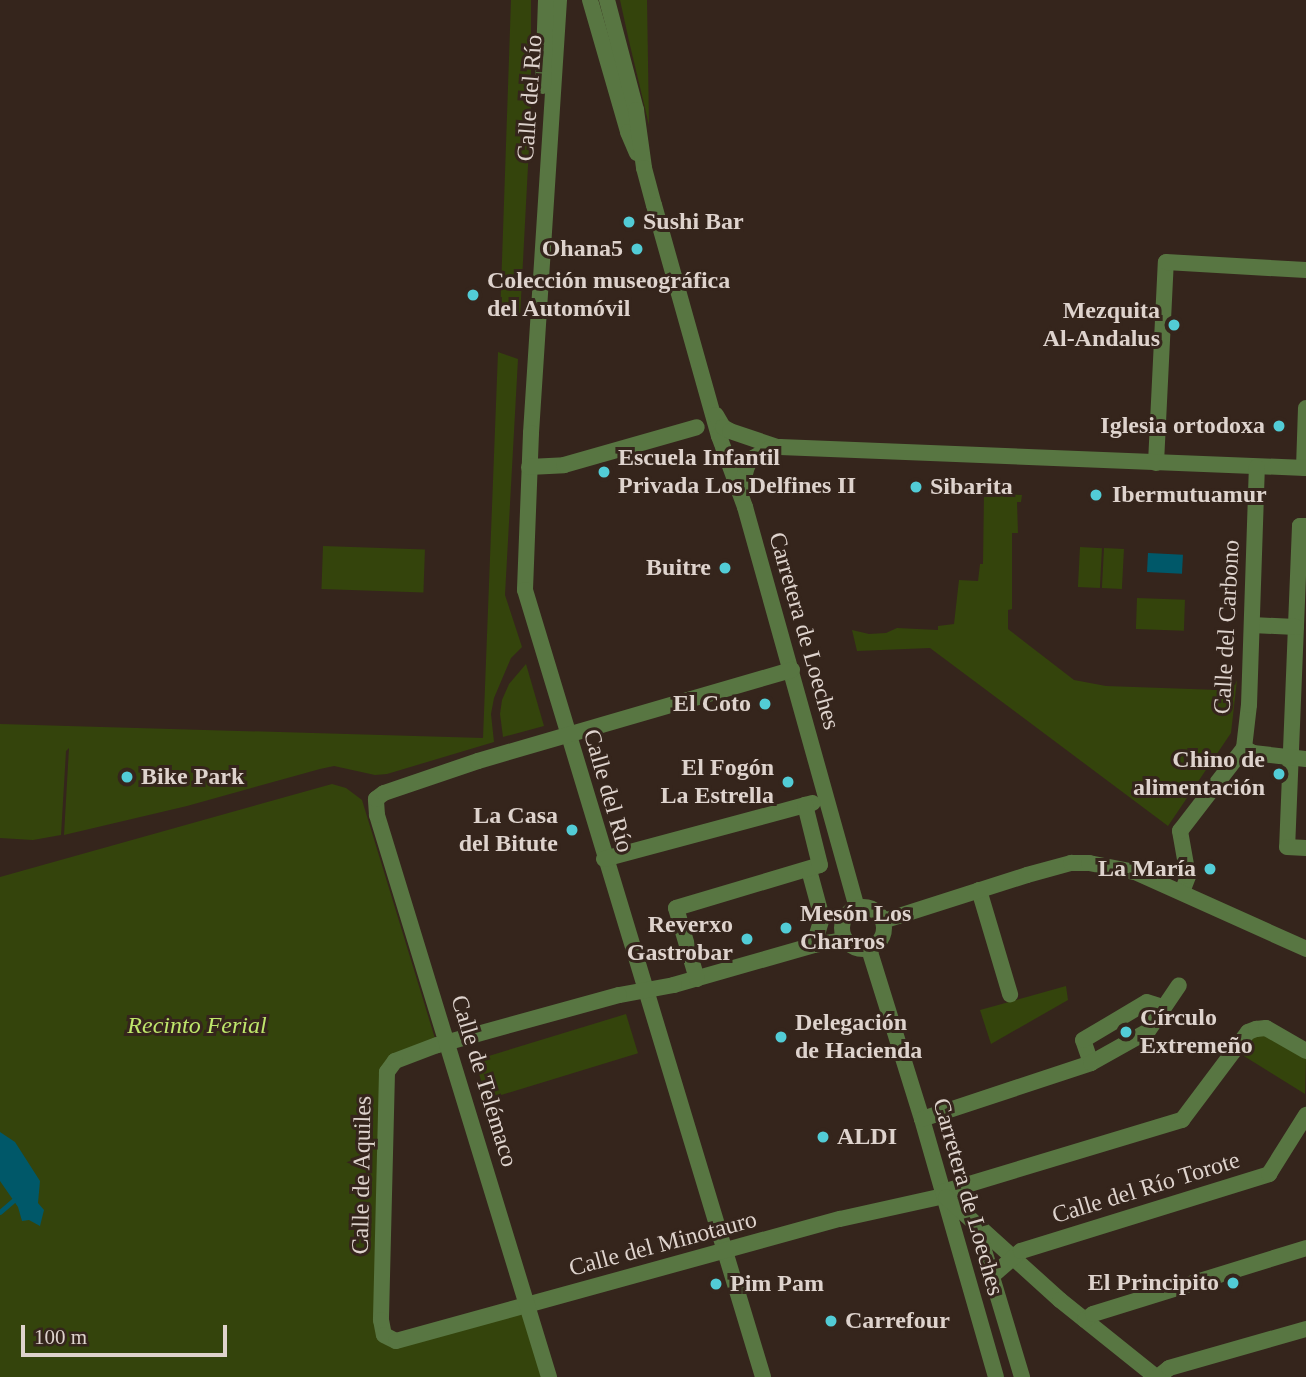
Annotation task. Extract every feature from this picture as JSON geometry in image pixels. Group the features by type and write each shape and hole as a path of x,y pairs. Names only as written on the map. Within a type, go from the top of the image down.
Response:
{"street":[{"name":"Calle del Río","path":"545,200 541,137 546,0"},
{"name":"Calle del Río","path":"559,0 529,467 525,590 762,1377"},
{"name":"Carretera de Loeches","path":"590,0 628,132 644,168"},
{"name":"Carretera de Loeches","path":"607,0 636,110 644,168 708,396 740,491 792,670 857,907"},
{"path":"1156,463 1166,262 1306,270"},
{"path":"708,396 723,427 780,447"},
{"path":"740,491 747,466 753,458 768,449 780,447 1305,468 1306,408"},
{"path":"529,467 564,465 697,427"},
{"path":"729,463 742,445 759,441"},
{"name":"Calle del Carbono","path":"1182,892 1188,876 1180,831 1244,748 1249,705 1257,467"},
{"path":"1306,526 1300,526 1303,545 1302,597 1296,627 1298,758 1287,847 1306,848"},
{"path":"1252,625 1296,627"},
{"path":"567,734 792,670"},
{"name":"Calle de Telémaco","path":"549,1377 377,815 376,799 384,793 466,765 567,734"},
{"path":"1244,748 1253,753 1298,758"},
{"path":"604,859 829,799"},
{"path":"697,979 676,908 820,865 805,805"},
{"path":"883,921 1070,863 1089,863 1135,872 1306,949"},
{"path":"809,870 822,918 814,946"},
{"path":"979,890 1010,994"},
{"path":"857,907 872,909 883,921 882,938 869,949 856,949 845,940 843,922 857,907"},
{"path":"448,1043 644,989 697,979 845,940"},
{"name":"Carretera de Loeches","path":"869,949 922,1119 996,1377"},
{"path":"922,1119 1091,1063 1148,1031 1162,1007 1180,985"},
{"path":"1091,1063 1083,1040 1147,1002 1162,1007"},
{"name":"Calle del Minotauro","path":"396,1341 840,1219 943,1194 1182,1120 1248,1032 1256,1029 1266,1028 1306,1051"},
{"name":"Calle de Aquiles","path":"396,1341 384,1335 381,1320 387,1073 395,1061 448,1043"},
{"name":"Calle del Río Torote","path":"1011,1257 1021,1251 1269,1174 1306,1115"},
{"path":"943,1194 1011,1257 1157,1377 1169,1368 1306,1329"},
{"name":"Carretera de Loeches","path":"976,1225 1022,1377"},
{"path":"1085,1320 1093,1314 1306,1248"},
{"name":"Carretera de Loeches","path":"992,1276 1011,1257"}],"green space":[{"path":"511,0 531,0 531,109 520,318 500,318"},
{"path":"620,0 647,0 649,125 629,41"},
{"path":"498,352 518,359 505,595 522,647 511,658 494,698 491,714 494,742 387,774 375,775 334,766 320,769 187,806 64,835 69,748 66,751 61,835 33,840 0,838 0,724 483,738"},
{"path":"984,493 1022,495 1021,502 1017,502 1018,533 1012,533 1012,609 1008,610 1008,629 1074,680 1106,686 1219,690 1227,689 1227,685 1235,685 1237,680 1231,733 1168,826 930,648 857,651 852,630 869,634 886,633 897,628 938,630 938,626 954,624 959,580 978,581 980,564 983,564"},
{"path":"323,546 425,550 423,593 321,589"},
{"path":"1080,547 1102,548 1100,588 1078,587"},
{"path":"1104,548 1124,549 1122,589 1102,588"},
{"path":"1137,598 1185,600 1184,631 1136,629"},
{"path":"526,664 544,726 503,737 500,714 502,700 509,684"},
{"name":"Recinto Ferial","path":"332,784 346,788 362,800 437,1045 395,1061 385,1169 389,1340 527,1305 549,1377 0,1377 0,877"},
{"path":"1066,986 1068,1000 991,1044 980,1010"},
{"path":"626,1014 638,1053 487,1099 475,1060"},
{"path":"1253,1034 1267,1034 1306,1059 1305,1094 1239,1053"}],"water":[{"path":"1148,553 1183,555 1182,574 1147,572"},
{"path":"0,1132 15,1142 40,1181 38,1203 44,1210 40,1226 29,1220 22,1221 18,1207 0,1181"}],"waterway":[{"path":"0,1212 14,1200"}],"place":[{"name":"Sushi Bar","path":"629,222"},
{"name":"Ohana5","path":"637,249"},
{"name":"Colección museográfica del Automóvil","path":"473,295"},
{"name":"Mezquita Al-Andalus","path":"1174,325"},
{"name":"Iglesia ortodoxa","path":"1279,426"},
{"name":"Escuela Infantil Privada Los Delfines II","path":"604,472"},
{"name":"Sibarita","path":"916,487"},
{"name":"Ibermutuamur","path":"1096,495"},
{"name":"Buitre","path":"725,568"},
{"name":"El Coto","path":"765,704"},
{"name":"Chino de alimentación","path":"1279,774"},
{"name":"Bike Park","path":"127,777"},
{"name":"El Fogón La Estrella","path":"788,782"},
{"name":"La Casa del Bitute","path":"572,830"},
{"name":"La María","path":"1210,869"},
{"name":"Mesón Los Charros","path":"786,928"},
{"name":"Reverxo Gastrobar","path":"747,939"},
{"name":"Círculo Extremeño","path":"1126,1032"},
{"name":"Delegación de Hacienda","path":"781,1037"},
{"name":"ALDI","path":"823,1137"},
{"name":"El Principito","path":"1233,1283"},
{"name":"Pim Pam","path":"716,1284"},
{"name":"Carrefour","path":"831,1321"}]}
